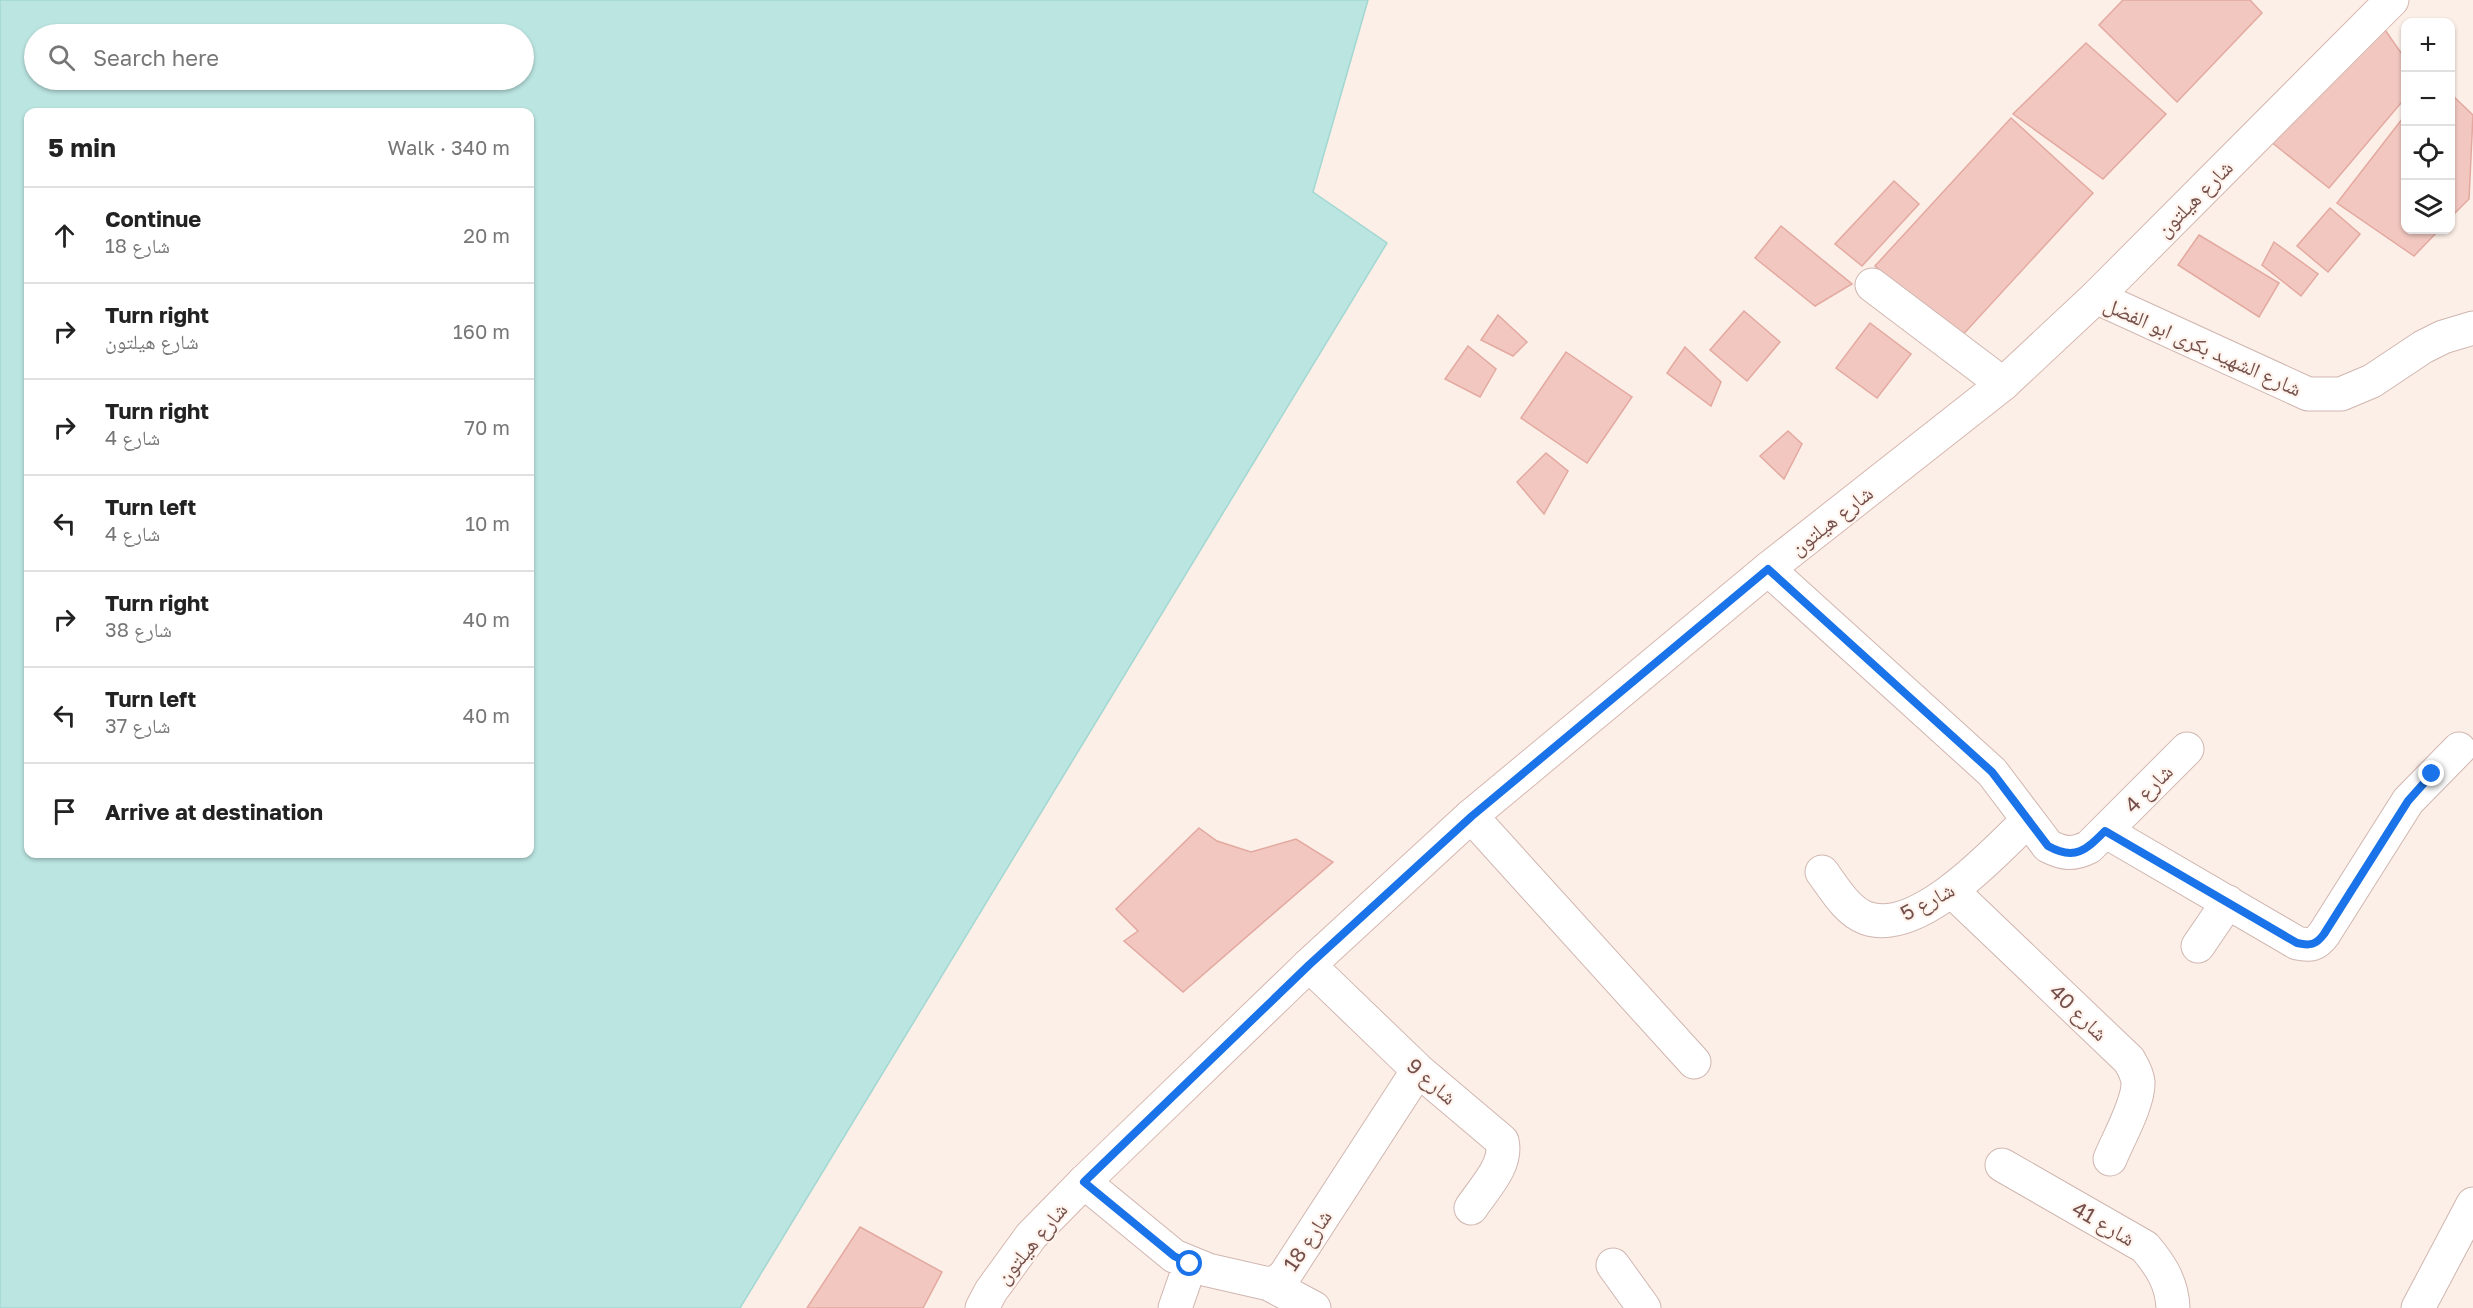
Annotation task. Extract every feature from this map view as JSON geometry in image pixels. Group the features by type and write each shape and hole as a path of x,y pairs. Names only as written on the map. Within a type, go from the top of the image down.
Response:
{"street":[{"name":"شارع هيلتون","path":"982,1308 991,1291 1032,1236 1084,1182 1309,965 1472,816 1768,569 2003,384 2096,297 2392,0"},
{"path":"1872,285 2003,384"},
{"name":"شارع الشهيد بكرى ابو الفضل","path":"2096,297 2308,394 2341,394 2372,381 2433,342 2473,328"},
{"name":"شارع 4","path":"1768,569 1992,772 2048,846 2061,853 2076,853 2089,847 2187,749"},
{"path":"2105,831 2297,943 2307,946 2317,943 2408,801 2459,749"},
{"path":"1472,816 1694,1062"},
{"name":"شارع 5","path":"1822,872 1850,908 1866,918 1885,921 1903,917 1952,891 2028,820"},
{"name":"شارع 40","path":"1952,891 2129,1060 2136,1070 2138,1082 2136,1095 2110,1159"},
{"path":"2198,946 2228,902"},
{"name":"شارع 9","path":"1309,965 1418,1070 1502,1141 1505,1151 1503,1160 1472,1208"},
{"name":"شارع 18","path":"1084,1182 1174,1256 1190,1264 1269,1284 1278,1281 1285,1275 1418,1070"},
{"name":"شارع 41","path":"2002,1165 2145,1247 2162,1268 2173,1294 2173,1308"},
{"path":"2418,1308 2473,1204"},
{"path":"1174,1308 1190,1264"},
{"path":"1613,1264 1644,1308"},
{"path":"1269,1284 1314,1308"}],"water":[{"path":"0,0 1368,0 1313,192 1387,243 740,1308 0,1308"}],"building":[{"path":"2123,0 2250,0 2262,13 2177,102 2099,25"},
{"path":"2383,27 2401,53 2401,103 2329,188 2270,141"},
{"path":"2086,43 2166,114 2103,179 2013,114"},
{"path":"2455,98 2473,115 2469,199 2455,213"},
{"path":"2011,118 2093,193 1958,340 1875,266"},
{"path":"2401,120 2401,234 2435,234 2414,256 2337,203"},
{"path":"1894,181 1919,204 1862,266 1835,244"},
{"path":"2330,208 2360,234 2328,272 2297,246"},
{"path":"1781,226 1852,284 1815,306 1755,258"},
{"path":"2199,235 2279,283 2259,317 2178,265"},
{"path":"2274,242 2318,274 2301,296 2262,265"},
{"path":"1744,311 1780,342 1747,381 1710,350"},
{"path":"1498,315 1527,342 1513,356 1481,340"},
{"path":"1870,323 1911,354 1877,398 1836,368"},
{"path":"1468,346 1496,369 1480,397 1445,379"},
{"path":"1685,347 1721,382 1711,406 1667,373"},
{"path":"1566,352 1632,397 1587,463 1521,418"},
{"path":"1788,431 1802,444 1784,479 1760,456"},
{"path":"1546,453 1568,471 1544,514 1517,482"},
{"path":"1199,828 1217,841 1251,852 1296,839 1333,862 1183,992 1124,941 1138,931 1116,909"},
{"path":"860,1227 942,1272 923,1308 807,1308"}],"route":[{"path":"1190,1264 1174,1256 1084,1182 1309,965 1472,816 1768,569 1992,772 2012,795 2048,846 2061,853 2076,853 2089,847 2105,831 2297,943 2307,946 2317,943 2408,801 2432,774"}]}
